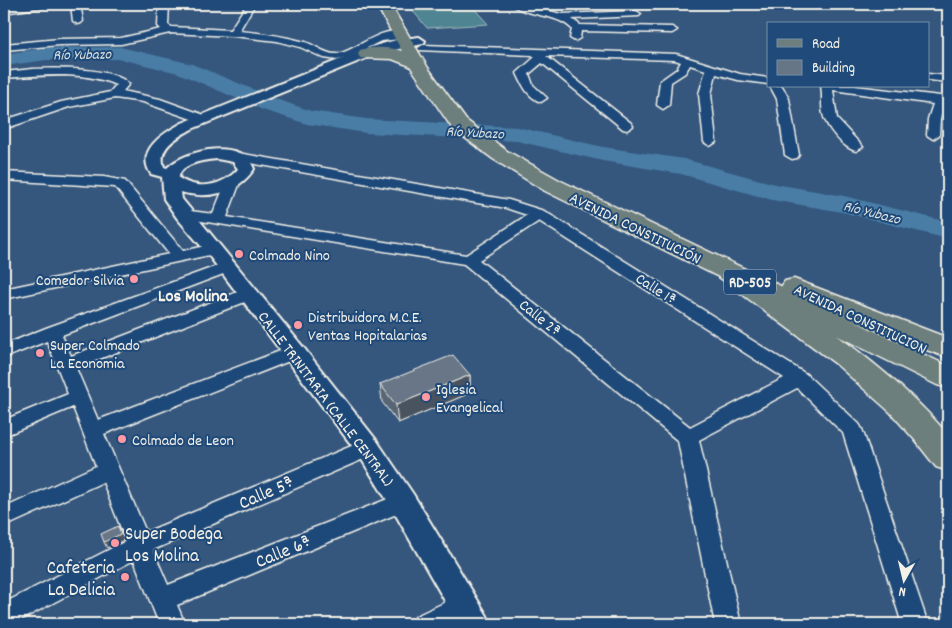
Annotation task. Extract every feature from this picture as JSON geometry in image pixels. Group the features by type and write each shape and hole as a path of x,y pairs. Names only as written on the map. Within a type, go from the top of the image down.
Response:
{"main road":[{"name":"AVENIDA CONSTITUCIÓN","path":"383,4 407,42 468,123 500,155 558,183 728,272 948,378"},
{"name":"RD-505","path":"396,4 407,42"},
{"path":"368,53 394,54 407,42"},
{"path":"368,53 407,42"},
{"name":"AVENIDA CONSTITUCION","path":"558,183 794,287 948,359"},
{"path":"728,272 853,362 929,432 948,458"},
{"path":"794,287 948,348"}],"street":[{"path":"4,10 43,4"},
{"path":"75,4 78,21"},
{"path":"164,4 164,26 170,30"},
{"path":"233,32 251,4"},
{"path":"516,4 538,12 564,16 636,14"},
{"path":"564,16 577,28 672,30"},
{"path":"572,53 577,28"},
{"path":"4,46 60,42 121,41 170,30 233,32 278,38 336,57 345,55 366,43 407,42 538,55 572,53 662,55 688,60 699,66 738,77 767,81"},
{"path":"171,177 176,166 182,162 204,155 217,154 238,157 245,162 246,169 242,176 233,182 204,190 177,186 171,177 158,170 154,163 155,154 166,138 187,126 368,53"},
{"path":"538,55 523,73 528,86 541,98"},
{"path":"538,55 627,126"},
{"path":"663,105 666,82 681,71 688,60"},
{"path":"710,142 705,94 712,70"},
{"path":"4,75 52,72 95,76 123,84 114,95"},
{"path":"930,77 946,79"},
{"path":"777,88 783,99 792,155"},
{"path":"828,88 830,97 828,114 834,124 856,148"},
{"path":"843,88 944,101 934,119 933,136"},
{"path":"4,124 19,118 114,95 126,95 169,105 203,119"},
{"path":"187,126 188,141 204,155"},
{"name":"Calle 1ª","path":"238,157 509,204 539,214 799,379 852,429 915,624"},
{"name":"CALLE TRINITARIA (CALLE CENTRAL)","path":"171,177 173,200 295,352 368,448 404,502 469,615"},
{"path":"6,180 104,181 120,184 179,256"},
{"path":"219,220 222,207 233,182"},
{"name":"Calle 2ª","path":"183,214 469,260 688,437"},
{"path":"469,260 539,214"},
{"path":"4,294 179,256 221,258"},
{"path":"4,352 221,258"},
{"path":"66,365 249,294"},
{"path":"52,332 172,624"},
{"path":"92,430 295,352"},
{"path":"728,624 688,437 799,379"},
{"path":"4,428 79,398"},
{"name":"Calle 5ª","path":"4,616 140,545 368,448"},
{"path":"4,518 109,470"},
{"name":"Calle 6ª","path":"162,599 404,502"},
{"path":"425,624 469,615"}],"green space":[{"path":"407,4 470,4 488,24 427,28"}],"building":[{"path":"453,355 470,375 396,405 380,384"},
{"path":"118,526 121,534 104,542 101,534"}],"waterway":[{"name":"Río Yubazo","path":"4,60 46,54 120,53 185,68 271,105 307,117 366,126 517,134 603,154 684,167 772,192 844,204 948,231"}],"place":[{"name":"Colmado Nino","path":"239,254"},
{"name":"Comedor Silvia","path":"134,279"},
{"name":"Distribuidora M.C.E. Ventas Hopitalarias","path":"298,325"},
{"name":"Super Colmado La Economia","path":"40,353"},
{"name":"Iglesia Evangelical","path":"426,397"},
{"name":"Colmado de Leon","path":"122,439"},
{"name":"Super Bodega Los Molina","path":"115,543"},
{"name":"Cafeteria La Delicia","path":"125,577"}],"district":[{"name":"Los Molina","path":"193,295"}]}
